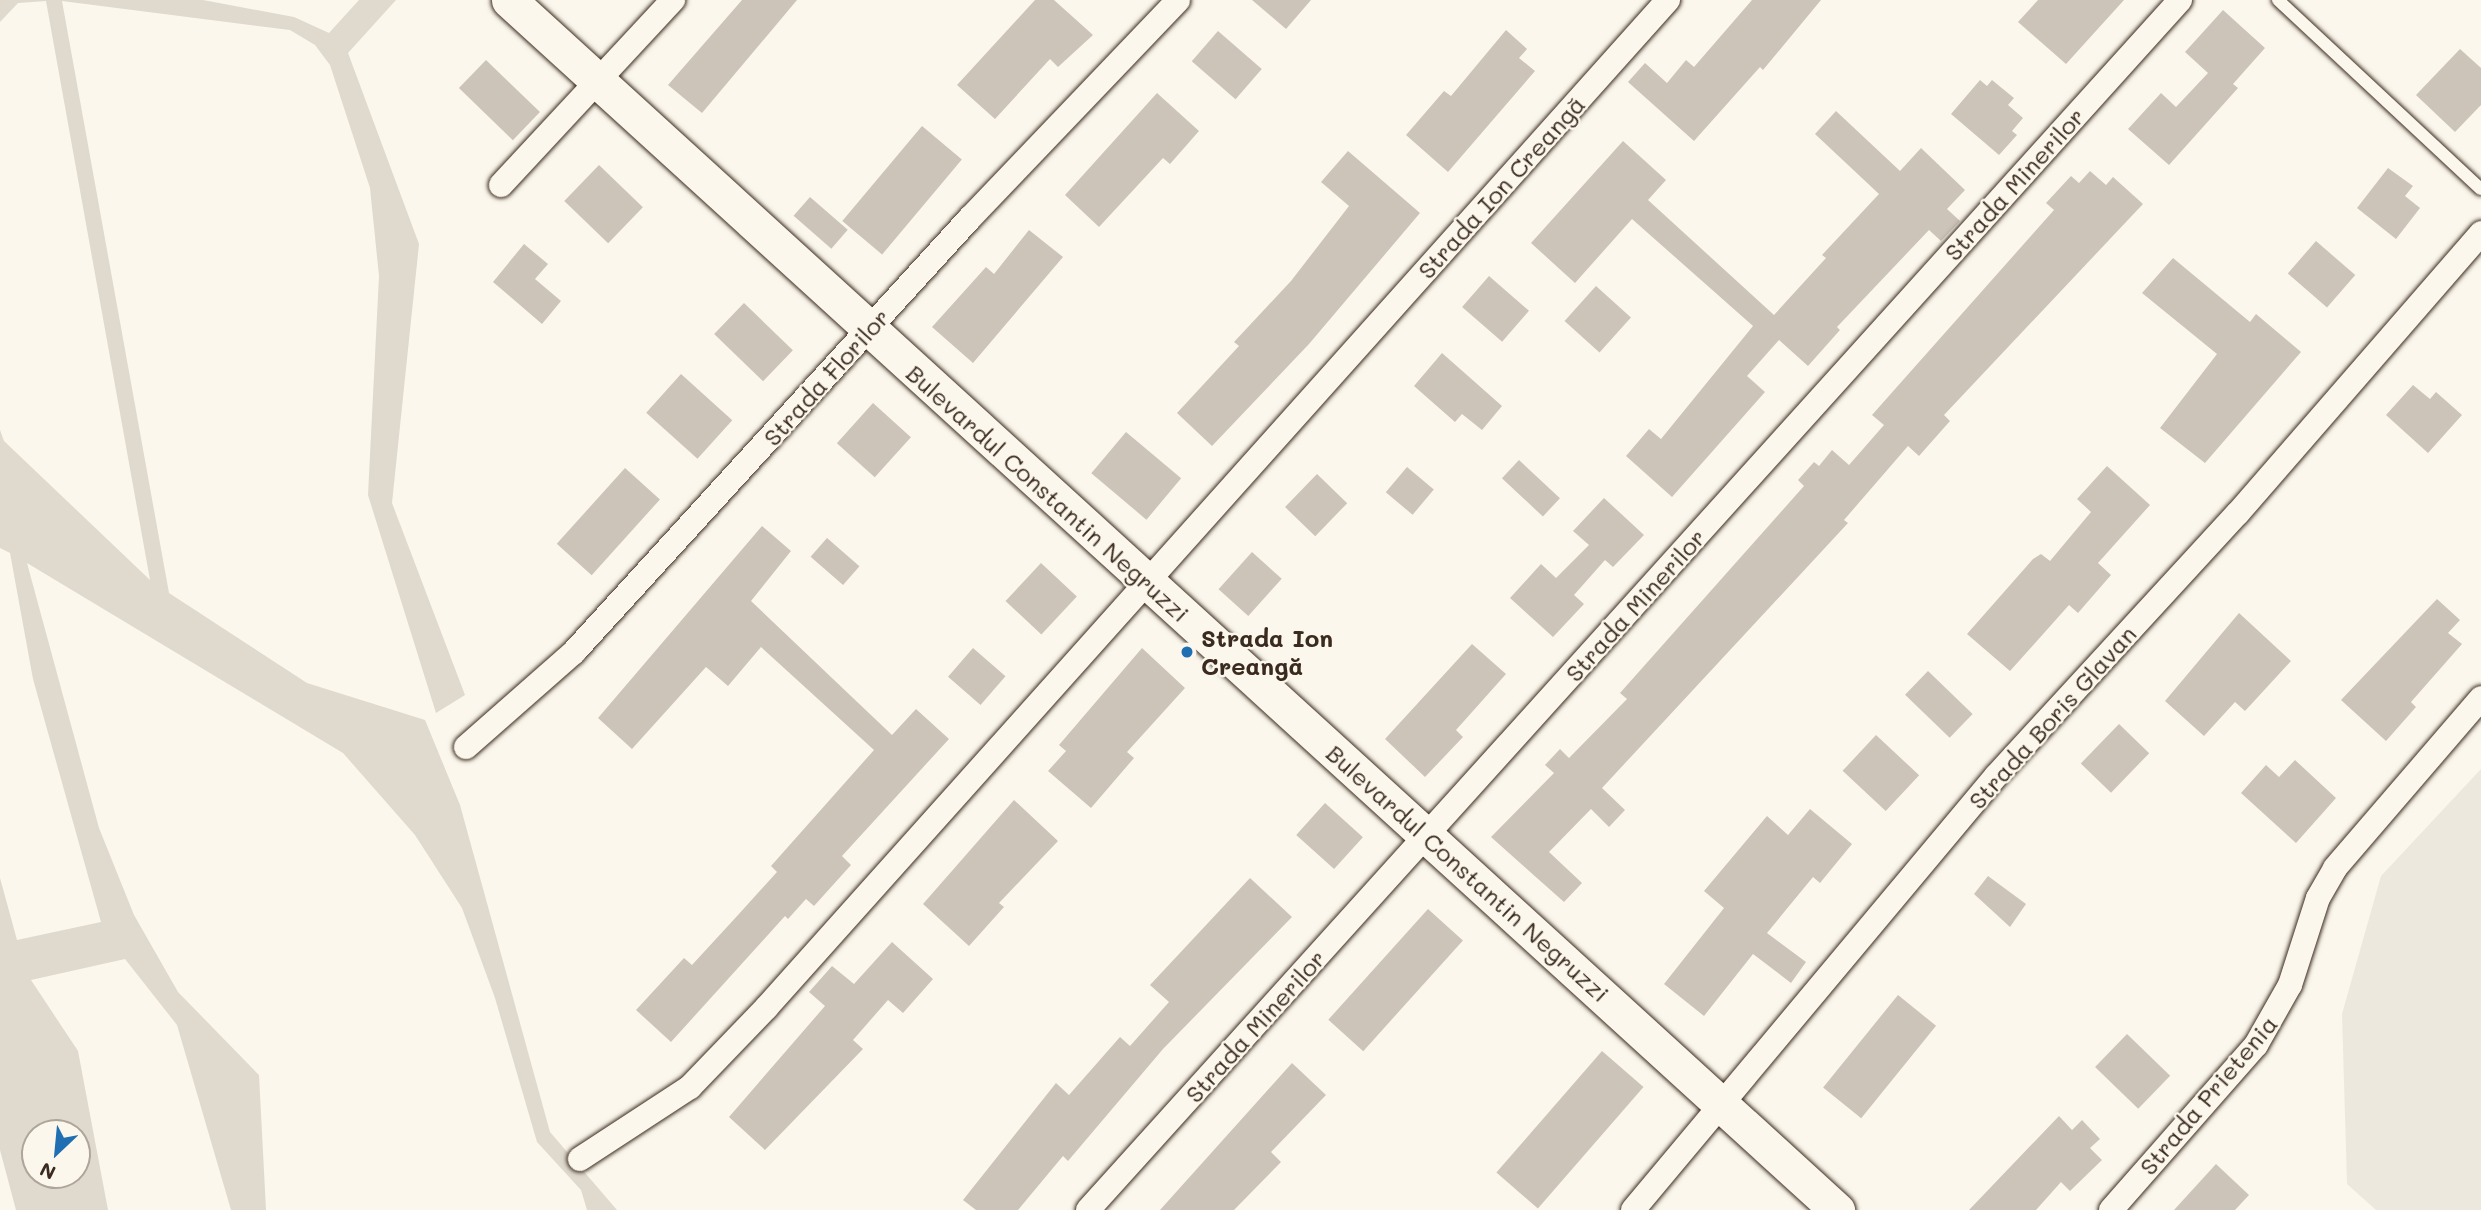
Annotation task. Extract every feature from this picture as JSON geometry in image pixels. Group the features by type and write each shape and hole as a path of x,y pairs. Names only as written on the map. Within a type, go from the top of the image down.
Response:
{"street":[{"name":"Bulevardul Constantin Negruzzi","path":"509,0 1837,1210"},
{"path":"501,186 673,0"},
{"name":"Strada Florilor","path":"466,747 574,652 1178,0"},
{"name":"Strada Ion Creangă","path":"580,1159 690,1087 1148,584 1668,0"},
{"name":"Strada Minerilor","path":"1088,1210 2180,0"},
{"name":"Strada Boris Glavan","path":"1633,1210 1996,776 2238,513 2481,233"},
{"name":"Strada Prietenia","path":"2111,1210 2256,1045 2290,985 2318,898 2335,868 2481,698"}],"lane":[{"path":"2278,0 2481,189"}],"shaded area":[{"path":"0,0 203,0 294,17 329,33 359,0 396,0 348,53 419,244 392,503 465,695 436,713 368,495 379,276 370,188 330,65 315,45 290,30 62,1 169,593 307,683 425,720 460,805 550,1132 617,1210 587,1210 581,1190 537,1142 495,998 462,908 415,835 343,753 27,563 99,828 134,915 178,992 259,1075 266,1210 231,1210 177,1025 125,959 31,980 78,1051 91,1119 21,1119 21,1189 91,1189 91,1120 108,1210 16,1210 0,1150 0,878 17,940 101,922 33,679 10,553 0,548 0,430 4,441 150,580 46,1 18,3 0,22"},
{"path":"2481,769 2481,1210 2376,1210 2347,1184 2342,1014 2381,876"}],"building":[{"path":"742,0 797,0 702,113 668,85"},
{"path":"1035,0 1054,0 1093,35 1058,67 1050,59 995,119 957,85"},
{"path":"1252,0 1311,0 1286,29"},
{"path":"1752,0 1821,0 1763,70 1760,67 1694,141 1628,82 1645,63 1667,83 1686,60 1694,67"},
{"path":"2038,0 2124,0 2066,64 2018,22"},
{"path":"2223,10 2265,48 2233,84 2238,88 2169,165 2128,129 2161,93 2176,107 2208,73 2185,52"},
{"path":"1506,30 1527,49 1519,58 1535,71 1448,172 1406,135 1444,91 1451,96"},
{"path":"1218,31 1262,69 1236,99 1192,61"},
{"path":"2460,49 2481,68 2481,105 2455,132 2416,95"},
{"path":"486,60 540,112 513,140 459,88"},
{"path":"1980,80 1987,86 1992,80 2014,98 2008,105 2023,118 2012,131 2017,135 1999,155 1951,114"},
{"path":"1157,93 1199,131 1170,164 1163,158 1099,227 1065,195"},
{"path":"1836,111 1900,171 1921,148 1965,190 1947,209 1960,221 1941,241 1929,230 1837,327 1840,330 1808,366 1779,340 1747,376 1765,392 1672,497 1626,456 1649,429 1661,439 1753,326 1632,219 1575,283 1531,243 1623,141 1666,180 1648,200 1774,315 1826,258 1822,255 1879,194 1815,134"},
{"path":"922,126 962,159 882,254 842,221"},
{"path":"1348,151 1420,213 1309,344 1212,446 1177,413 1239,346 1234,342 1291,281 1349,206 1321,182"},
{"path":"599,165 643,207 608,243 564,201"},
{"path":"2388,168 2413,186 2405,196 2420,208 2396,239 2357,208"},
{"path":"2090,171 2106,185 2113,177 2143,204 1944,415 1950,421 1919,456 1908,446 1844,520 1848,523 1602,788 1625,810 1609,827 1591,809 1549,852 1582,883 1564,902 1491,837 1554,773 1545,765 1560,749 1569,758 1627,699 1620,693 1804,486 1798,480 1814,462 1819,466 1832,450 1849,465 1884,425 1872,415 2054,210 2046,203 2071,176 2079,183"},
{"path":"810,197 848,230 831,249 794,216"},
{"path":"1029,230 1063,257 973,363 932,327 986,267 994,274"},
{"path":"2316,241 2355,275 2327,308 2288,273"},
{"path":"524,244 548,264 535,279 561,301 542,324 493,282"},
{"path":"2173,258 2250,322 2256,314 2301,352 2205,463 2160,428 2217,354 2142,293"},
{"path":"1489,276 1529,311 1502,342 1462,307"},
{"path":"1596,286 1631,317 1599,352 1565,321"},
{"path":"744,303 793,350 763,381 714,334"},
{"path":"1442,353 1502,406 1482,430 1462,414 1455,422 1414,386"},
{"path":"681,374 732,420 697,459 646,413"},
{"path":"2413,385 2430,399 2436,392 2462,415 2428,453 2386,415"},
{"path":"873,403 911,437 875,477 837,443"},
{"path":"1126,432 1181,478 1146,520 1091,473"},
{"path":"1519,460 1560,498 1543,516 1502,478"},
{"path":"2107,466 2150,505 2098,563 2111,575 2078,613 2069,605 2010,671 1967,634 2033,559 2041,554 2050,561 2091,512 2077,499"},
{"path":"1407,467 1434,489 1413,515 1386,492"},
{"path":"625,468 660,499 592,575 557,544"},
{"path":"1317,474 1347,503 1315,536 1285,507"},
{"path":"1604,498 1644,535 1613,567 1605,560 1574,595 1584,604 1553,637 1510,598 1541,564 1556,578 1589,545 1573,531"},
{"path":"762,526 791,551 751,601 892,735 916,709 949,739 842,856 851,865 814,906 806,899 788,919 785,916 671,1042 636,1010 684,958 692,965 738,915 777,872 771,866 874,750 761,647 728,686 706,667 632,749 598,718"},
{"path":"827,538 859,566 843,585 811,557"},
{"path":"1252,552 1282,579 1248,616 1219,589"},
{"path":"1041,563 1077,596 1041,634 1006,601"},
{"path":"2437,599 2460,620 2448,633 2462,644 2411,702 2416,707 2386,741 2341,700"},
{"path":"2239,613 2291,661 2245,711 2235,702 2204,736 2165,701"},
{"path":"1472,644 1506,674 1456,730 1463,737 1425,777 1385,739"},
{"path":"973,648 1005,676 981,705 948,677"},
{"path":"1142,648 1185,688 1127,752 1134,758 1091,808 1048,771 1066,751 1059,745"},
{"path":"1928,671 1973,714 1950,738 1905,695"},
{"path":"2119,724 2149,753 2111,793 2081,764"},
{"path":"1876,735 1919,775 1886,811 1843,771"},
{"path":"2295,760 2336,798 2296,843 2241,793 2266,765 2279,777"},
{"path":"1014,800 1058,841 999,903 1004,907 969,946 923,904"},
{"path":"1325,803 1363,837 1334,869 1296,835"},
{"path":"1810,809 1852,844 1820,883 1813,877 1767,933 1806,962 1791,983 1753,954 1704,1016 1664,984 1724,908 1704,891 1767,816 1788,835"},
{"path":"1988,876 2026,904 2010,927 1974,894"},
{"path":"1250,878 1292,917 1163,1049 1068,1161 1063,1156 1018,1210 976,1210 963,1200 1056,1083 1069,1095 1120,1037 1130,1046 1169,1002 1150,985"},
{"path":"1428,909 1463,940 1363,1051 1328,1020"},
{"path":"892,942 933,979 903,1013 888,1000 853,1040 863,1049 765,1150 729,1117 825,1006 809,992 832,966 854,984"},
{"path":"1898,995 1936,1026 1861,1118 1823,1087"},
{"path":"2127,1034 2170,1076 2138,1109 2095,1067"},
{"path":"1602,1051 1644,1087 1538,1209 1496,1173"},
{"path":"1292,1063 1326,1095 1271,1152 1281,1162 1234,1210 1160,1210"},
{"path":"2059,1116 2072,1130 2082,1120 2100,1139 2090,1148 2102,1160 2070,1191 2061,1182 2036,1210 1969,1210"},
{"path":"2216,1164 2249,1195 2235,1210 2174,1210"}],"place":[{"name":"Strada Ion Creangă","path":"1187,652"}]}
